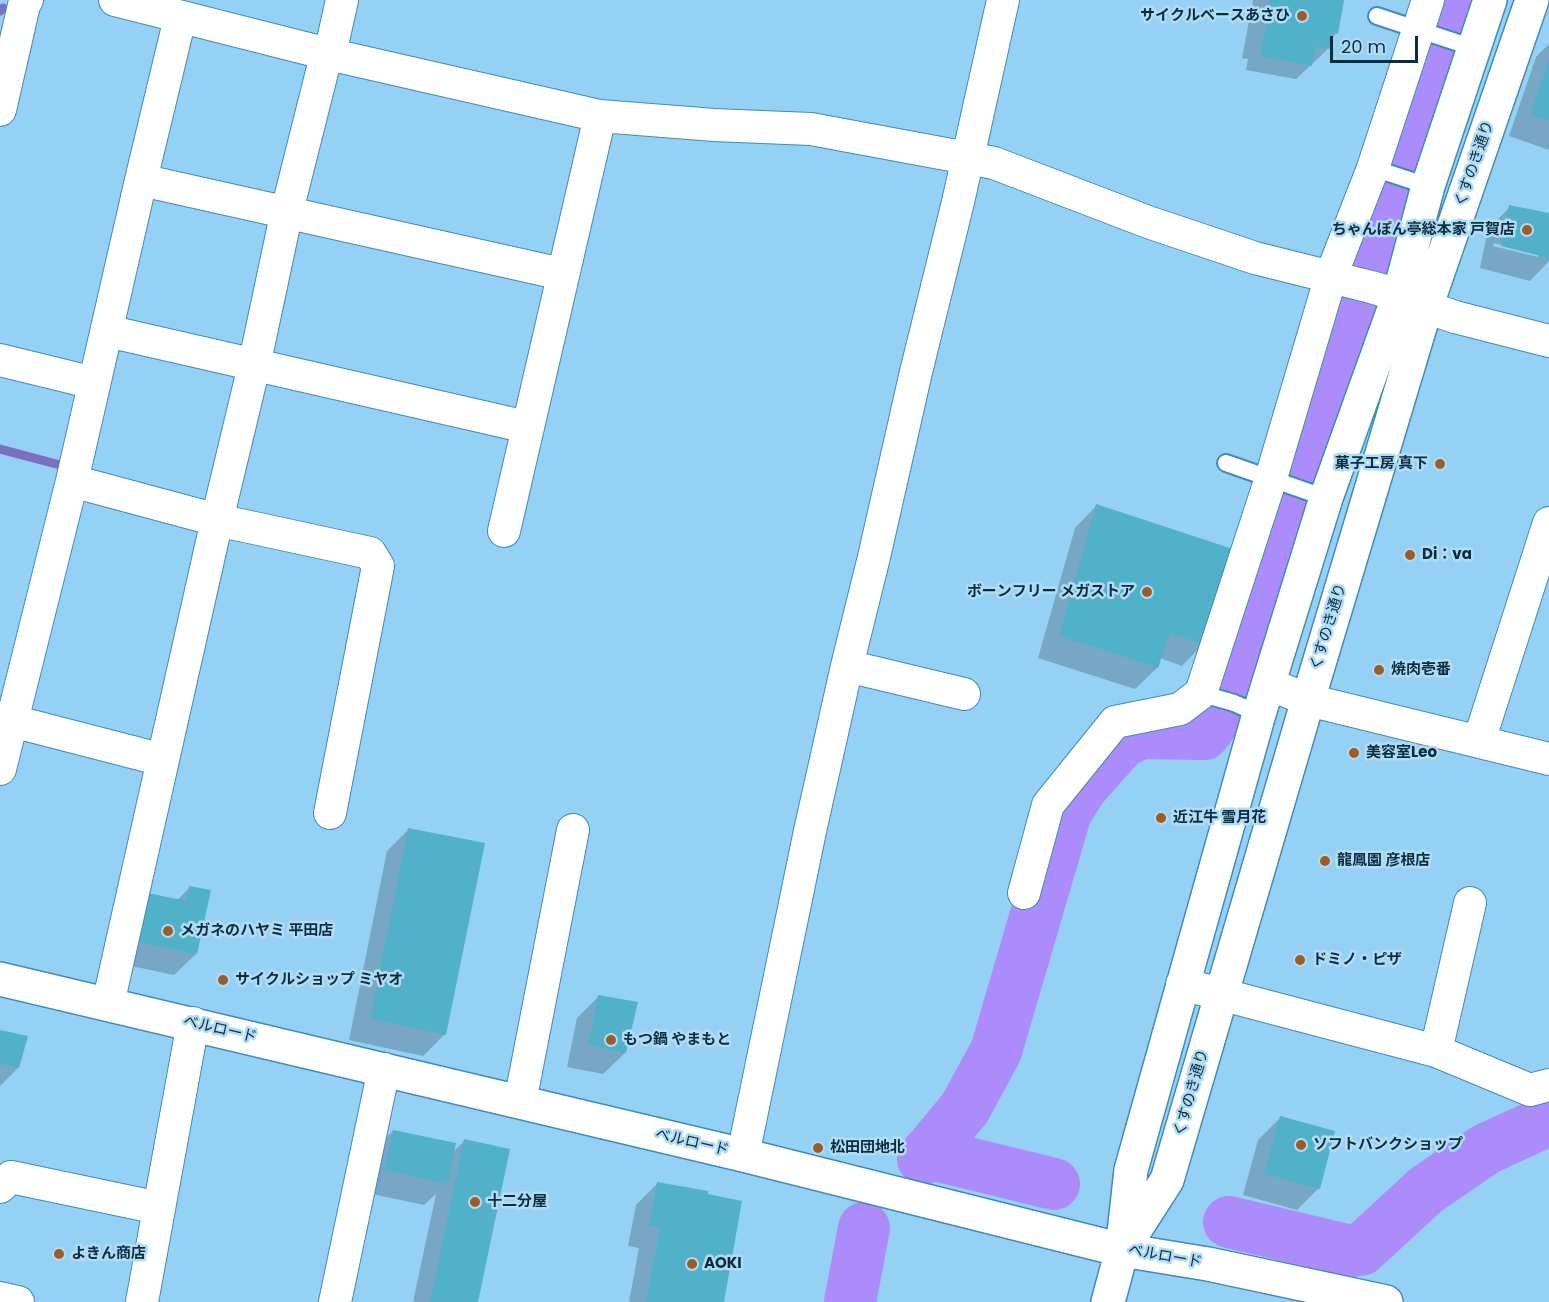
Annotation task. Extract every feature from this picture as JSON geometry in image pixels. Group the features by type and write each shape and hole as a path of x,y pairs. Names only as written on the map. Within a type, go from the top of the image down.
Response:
{"main road":[{"name":"くすのき通り","path":"1108,1302 1122,1250 1131,1170 1182,984 1223,701 1269,684 1314,494 1375,289 1417,182 1463,44 1490,0"},
{"name":"くすのき通り","path":"1122,1250 1167,1180 1308,700 1375,289 1532,0"},
{"name":"ベルロード","path":"0,979 743,1155 1122,1250 1208,1264 1386,1302"}],"street":[{"path":"0,110 27,0"},
{"path":"115,0 328,54 600,116 714,126 812,129 967,156 994,163 1148,222 1255,258 1375,289 1549,341"},
{"path":"108,1004 287,212 342,0"},
{"path":"743,1155 810,831 847,666 915,372 958,201 1002,0"},
{"path":"1024,893 1048,805 1115,722 1223,701 1275,480 1375,289 1377,169 1423,31 1428,0"},
{"path":"0,769 72,481 180,18"},
{"path":"504,531 600,116"},
{"path":"141,180 562,274"},
{"path":"107,331 527,428"},
{"path":"0,360 94,383"},
{"path":"72,481 217,520 370,554 378,566 330,813"},
{"path":"1479,741 1546,539"},
{"path":"847,666 964,694"},
{"path":"1269,684 1308,700 1549,759"},
{"path":"12,720 163,760"},
{"path":"520,1102 573,830"},
{"path":"1436,1051 1470,903"},
{"path":"1182,984 1436,1051 1530,1090 1549,1085"},
{"path":"142,1302 193,1023"},
{"path":"335,1302 384,1070"},
{"path":"0,1187 11,1177 159,1208"},
{"path":"0,1298 18,1302"}],"lane":[{"path":"1377,16 1463,44"},
{"path":"1377,169 1417,182"},
{"path":"1226,463 1314,494"}],"building":[{"name":"サイクルベースあさひ","path":"1270,0 1344,0 1338,34 1333,32 1331,49 1316,46 1312,66 1260,56"},
{"path":"1549,59 1549,121 1530,115"},
{"name":"ちゃんぽん亭総本家 戸賀店","path":"1509,205 1549,213 1549,258 1501,246"},
{"name":"ボーンフリー メガストア","path":"1096,504 1236,550 1205,645 1170,633 1158,668 1059,636"},
{"path":"408,828 485,843 446,1035 370,1019"},
{"path":"189,886 211,890 197,954 138,942 148,893 186,901"},
{"path":"598,995 638,1002 626,1053 588,1045"},
{"path":"0,1030 28,1036 19,1068 0,1064"},
{"name":"ソフトバンクショップ","path":"1280,1116 1335,1131 1320,1189 1264,1174"},
{"path":"393,1130 456,1143 448,1184 384,1170"},
{"path":"464,1139 510,1149 478,1302 430,1302"},
{"name":"AOKI","path":"657,1182 708,1191 708,1194 742,1201 724,1302 646,1302 660,1227 649,1225"}],"waterway":[{"path":"923,1159 965,1108 996,1051 1066,812 1082,787 1122,742 1141,733 1204,734 1211,725 1450,0"},
{"path":"0,11 3,8"},
{"path":"0,449 64,466"},
{"path":"1229,1222 1351,1251 1361,1250 1426,1190 1486,1149 1549,1120"},
{"path":"927,1153 1054,1184"},
{"path":"850,1302 864,1228"}],"place":[{"name":"サイクルベースあさひ","path":"1302,16"},
{"name":"ちゃんぽん亭総本家 戸賀店","path":"1527,230"},
{"name":"菓子工房 真下","path":"1440,464"},
{"name":"Di：va","path":"1410,555"},
{"name":"ボーンフリー メガストア","path":"1147,592"},
{"name":"焼肉壱番","path":"1379,670"},
{"name":"美容室Leo","path":"1354,753"},
{"name":"近江牛 雪月花","path":"1161,818"},
{"name":"龍鳳園 彦根店","path":"1325,861"},
{"name":"メガネのハヤミ 平田店","path":"168,931"},
{"name":"ドミノ・ピザ","path":"1300,960"},
{"name":"サイクルショップ ミヤオ","path":"223,980"},
{"name":"もつ鍋 やまもと","path":"611,1040"},
{"name":"ソフトバンクショップ","path":"1301,1145"},
{"name":"松田団地北","path":"818,1148"},
{"name":"十二分屋","path":"475,1202"},
{"name":"よきん商店","path":"59,1254"},
{"name":"AOKI","path":"692,1264"}]}
